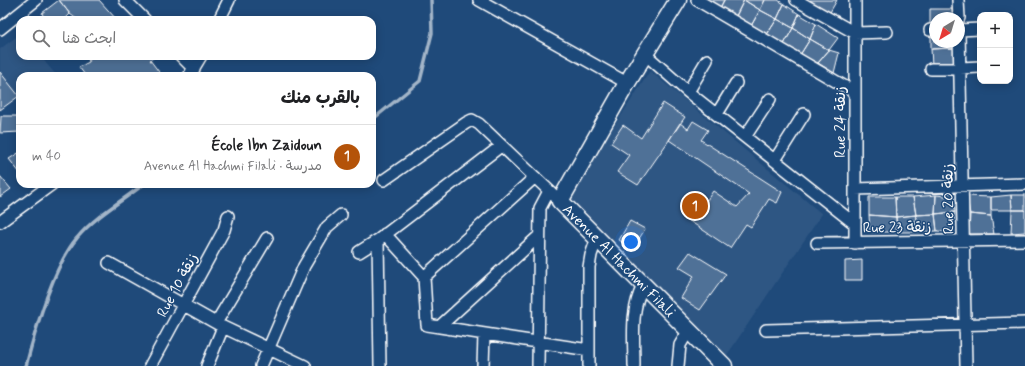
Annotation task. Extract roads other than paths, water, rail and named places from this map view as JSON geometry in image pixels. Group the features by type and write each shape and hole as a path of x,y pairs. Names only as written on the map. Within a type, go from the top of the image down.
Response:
{"street":[{"path":"16,16 36,0"},
{"path":"126,0 141,16"},
{"path":"221,16 229,0"},
{"path":"479,0 627,83"},
{"name":"Avenue Al Hachmi Filali","path":"677,0 627,83 554,196 724,366"},
{"path":"697,0 854,92"},
{"path":"796,0 855,33 887,32"},
{"name":"Rue 24 زنقة","path":"855,0 855,243"},
{"path":"958,0 959,12"},
{"path":"0,29 16,16"},
{"path":"965,31 977,30"},
{"name":"Rue 20 زنقة","path":"959,48 966,366"},
{"path":"644,54 688,92 855,224"},
{"path":"184,60 191,72"},
{"path":"193,72 199,60"},
{"path":"688,92 707,60"},
{"path":"931,69 977,67"},
{"path":"717,114 736,83"},
{"path":"745,137 770,99"},
{"path":"775,160 804,114"},
{"path":"384,180 472,120 479,124 554,196 540,208 538,366"},
{"path":"359,252 501,146"},
{"path":"424,277 535,177"},
{"path":"855,189 1025,184"},
{"path":"0,222 47,188"},
{"path":"261,366 304,266 327,227 341,215"},
{"name":"Rue 10 زنقة","path":"150,366 224,230 228,216"},
{"path":"439,326 539,236"},
{"path":"381,237 424,277 427,326 439,326 484,335 590,350"},
{"path":"380,366 381,237"},
{"path":"207,366 220,325 268,238"},
{"path":"588,366 590,350 589,267 591,254 597,238"},
{"name":"Rue 23 زنقة","path":"817,244 1025,240"},
{"path":"110,263 220,325 305,366"},
{"path":"634,366 634,313 638,296 643,286"},
{"path":"766,330 1025,324"},
{"path":"678,366 680,345 688,330"},
{"path":"484,335 484,366"}],"waterway":[{"path":"376,117 420,81 432,33 431,0"},
{"path":"26,366 46,299 53,281 69,250 84,230 139,188"}],"place":[{"name":"École Ibn Zaidoun","path":"695,206"}]}
